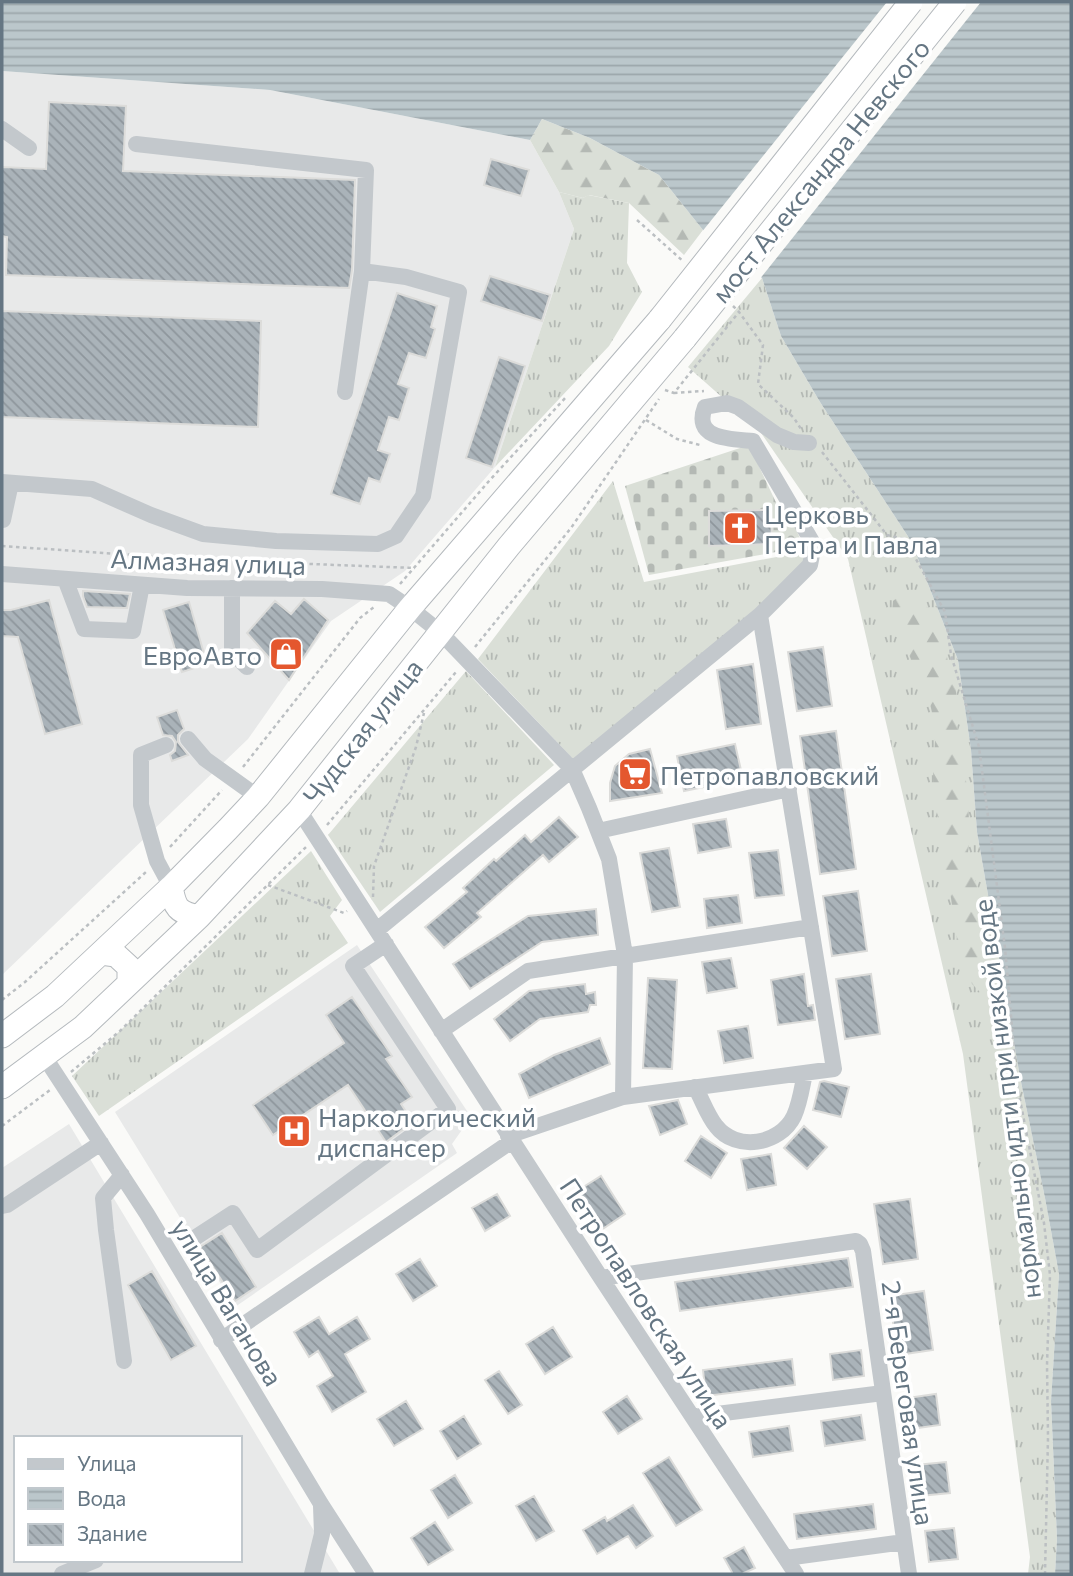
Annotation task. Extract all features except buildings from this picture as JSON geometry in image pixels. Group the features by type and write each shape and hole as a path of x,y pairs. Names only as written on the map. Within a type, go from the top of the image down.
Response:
{"highway":[{"name":"мост Александра Невского","path":"660,319 911,2"},
{"name":"мост Александра Невского","path":"685,338 955,2"},
{"name":"Чудская улица","path":"2,1036 55,996 172,887 258,797 410,608 660,319"},
{"name":"Чудская улица","path":"2,1087 83,1027 199,917 299,810 509,546 685,338"},
{"path":"172,887 174,904 184,914 199,917"},
{"path":"101,953 116,955 129,967 129,983"}],"street":[{"path":"2,129 29,148"},
{"path":"136,144 366,170 362,271 345,391"},
{"path":"2,520 6,482 92,489 203,534 276,541 378,544 396,536 423,496 459,292 406,277 362,271"},
{"path":"193,1239 233,1213 257,1250 448,1109 353,965 378,932 760,615 810,565 814,545 753,441 720,438 708,432 702,415 705,407 727,404 738,407 777,435 794,442 809,443"},
{"name":"Алмазная улица","path":"2,574 232,594 322,589 389,594 440,632 572,769"},
{"path":"65,579 84,629 133,631 142,585"},
{"path":"247,667 232,652 232,594 264,598"},
{"path":"221,1340 510,1138 622,1097 834,1069 760,615"},
{"path":"188,739 205,759 258,797"},
{"path":"166,745 141,755 141,806 157,862 172,887"},
{"path":"572,769 609,859 625,955 622,1097"},
{"path":"598,831 789,789"},
{"name":"Петропавловская улица","path":"299,810 796,1574"},
{"path":"441,1031 528,971 811,927"},
{"name":"улица Ваганова","path":"44,1056 147,1214 221,1340 366,1574"},
{"path":"695,1087 716,1126 729,1138 746,1143 761,1142 778,1134 793,1118 805,1073"},
{"path":"2,1206 101,1143"},
{"path":"122,1175 103,1198 124,1361"},
{"name":"2-я Береговая улица","path":"601,1278 856,1241 860,1244 909,1574"},
{"path":"693,1417 883,1393"},
{"path":"312,1574 323,1534 321,1504"},
{"path":"786,1558 904,1542"},
{"path":"62,1574 91,1562"}],"path":[{"path":"637,220 688,266"},
{"path":"729,303 739,312 763,345 758,384 794,418 809,443"},
{"path":"674,393 739,312"},
{"path":"2,1000 157,862 233,779 360,618 415,568 573,389"},
{"path":"665,390 674,393 708,391"},
{"path":"2,1126 120,1031 317,837 425,710 571,528 659,400"},
{"path":"646,419 677,439"},
{"name":"нормально идти при низкой воде","path":"809,443 825,454 887,535 905,538 945,612 951,655 979,747 1005,948 1017,1084 1044,1223 1050,1275 1045,1574"},
{"path":"2,546 207,560 415,568"},
{"path":"378,932 374,866 416,747 425,710"},
{"path":"268,885 344,913 359,901"}],"shaded area":[{"path":"2,71 270,90 530,140 559,192 574,229 495,467 405,571 331,621 248,739 2,975"},
{"name":"Наркологический диспансер","path":"357,945 471,1117 452,1144 457,1153 235,1307 115,1112"},
{"path":"69,1124 340,1574 2,1574 2,1168"}],"green space":[{"path":"542,119 590,138 659,175 703,230 684,255 629,203 589,195 583,198 559,192 530,140"},
{"path":"559,192 583,198 588,195 629,203 627,263 642,292 609,346 495,467 574,229"},
{"path":"762,278 781,336 820,402 911,541 958,660 971,750 977,832 1020,1077 1059,1274 1051,1401 1057,1539 1055,1574 1028,1574 1030,1557 963,1054 848,559 759,430 688,367"},
{"path":"749,445 781,513 788,512 804,547 649,575 625,486"},
{"path":"613,481 644,582 803,552 804,570 576,762 478,659"},
{"path":"903,593 915,594 925,603 944,638 956,687 957,725 967,787 970,837 968,852 998,986 992,999 972,984 956,935 951,898 944,875 934,791 933,716 927,692 895,626 892,614 893,601"},
{"path":"466,671 554,765 380,912 328,835"},
{"path":"311,851 342,900 330,916 348,943 99,1116 72,1076"}],"water":[{"path":"2,2 1071,2 1071,1574 1055,1574 1057,1539 1051,1401 1059,1274 1020,1077 977,832 971,750 958,660 911,541 820,402 781,336 762,278 703,230 659,175 590,138 542,119 530,140 270,90 2,71"}],"pier":[{"path":"887,2 981,2 759,280 701,233"}],"place":[{"name":"Церковь Петра и Павла","path":"740,528"},
{"name":"ЕвроАвто","path":"286,654"},
{"name":"Петропавловский","path":"635,774"},
{"name":"Наркологический диспансер","path":"294,1131"}]}
